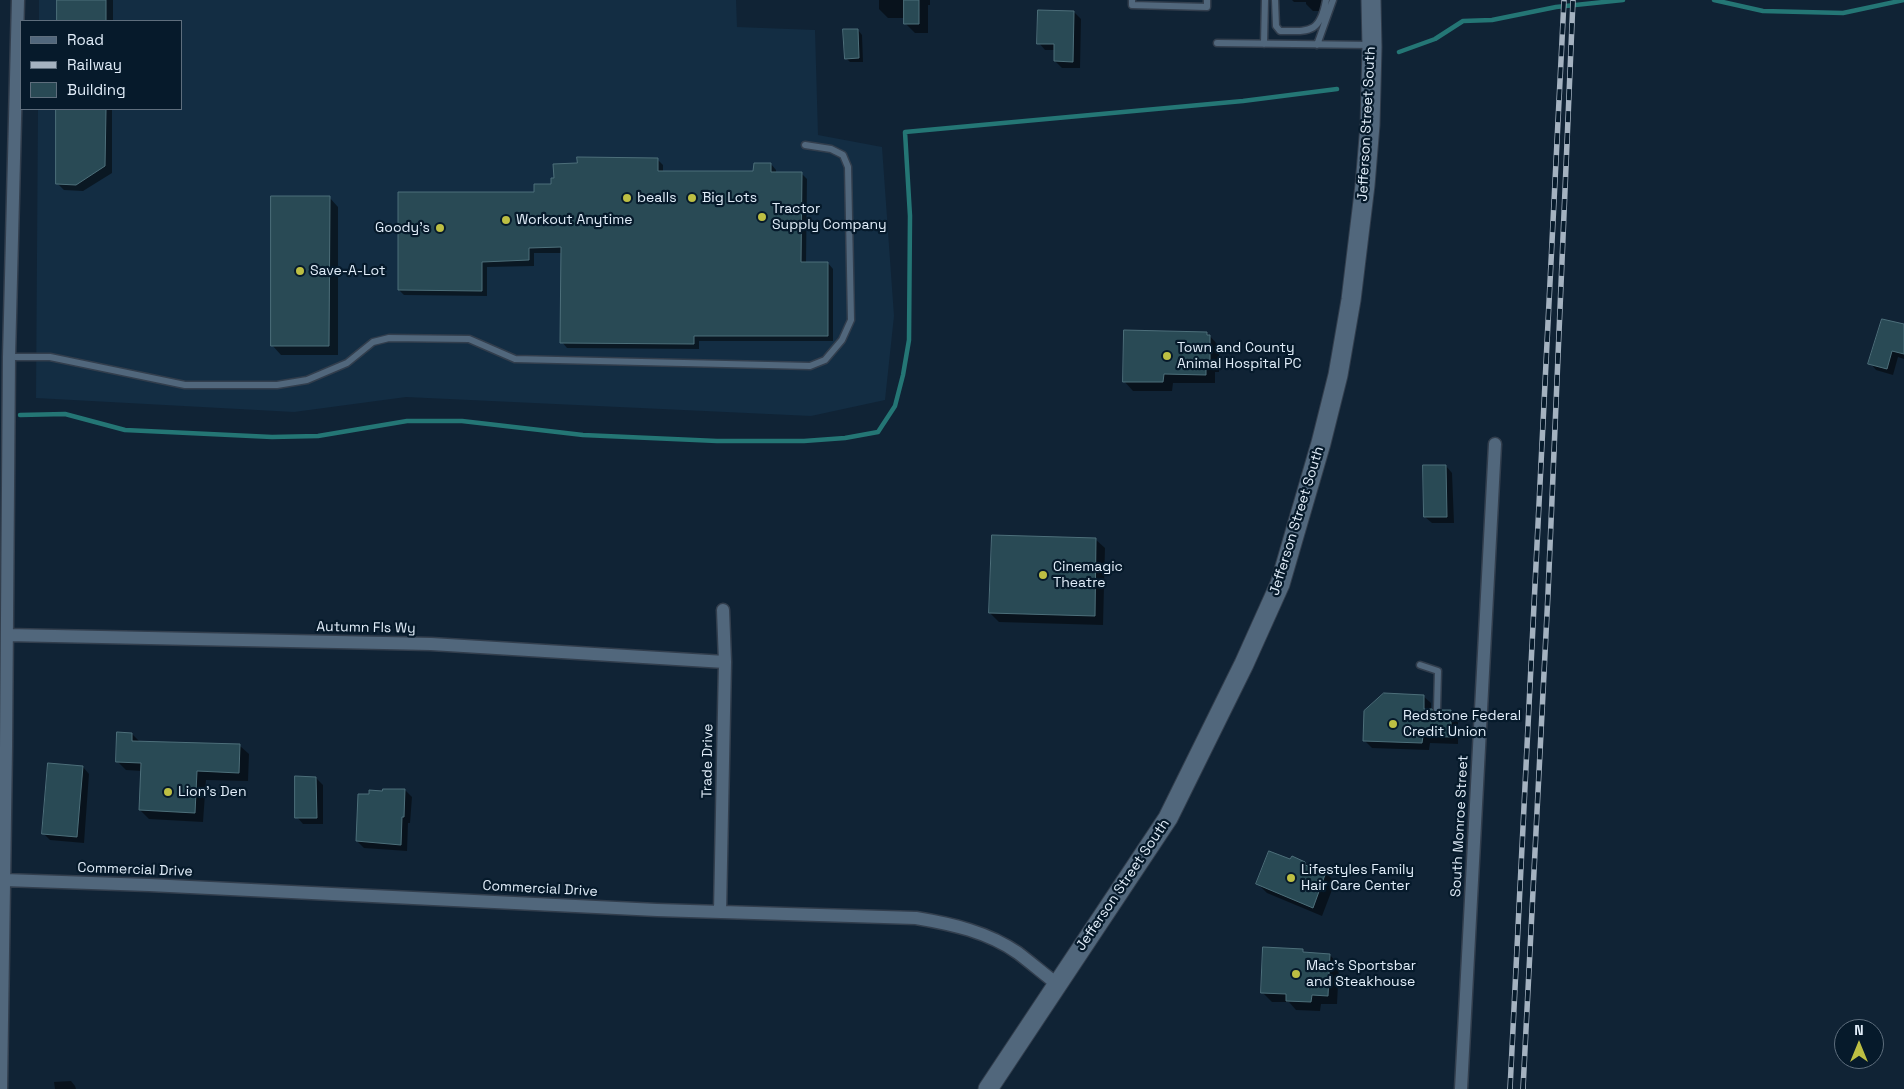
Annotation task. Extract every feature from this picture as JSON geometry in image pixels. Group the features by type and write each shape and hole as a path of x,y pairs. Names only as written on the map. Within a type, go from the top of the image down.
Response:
{"street":[{"path":"2,1089 6,635 4,357 18,0"},
{"name":"Jefferson Street South","path":"988,1089 1168,818 1244,664 1280,584 1338,375 1351,300 1365,185 1370,125 1371,0"},
{"name":"South Monroe Street","path":"1461,1089 1494,444"},
{"name":"Trade Drive","path":"720,912 725,662 723,610"},
{"name":"Autumn Fls Wy","path":"6,635 431,644 725,662"},
{"name":"Commercial Drive","path":"4,880 720,912 916,918 952,924 985,935 1016,952 1057,984"}],"lane":[{"path":"1132,0 1132,5 1207,7 1207,0"},
{"path":"1264,44 1265,0"},
{"path":"1275,0 1276,26 1280,31 1307,31 1316,26 1322,16 1326,0"},
{"path":"1318,44 1333,0"},
{"path":"1217,43 1372,45"},
{"path":"4,357 50,357 185,385 277,385 307,380 347,363 373,342 389,338 469,338 515,360 810,366 825,360 842,340 851,320 848,167 843,155 831,149 804,145"},
{"path":"1420,665 1438,671 1437,709"}],"shaded area":[{"path":"39,0 736,0 737,27 815,30 818,135 882,147 894,316 885,400 811,416 406,397 294,412 36,398 38,110 182,110 182,20 39,20"}],"building":[{"path":"57,0 106,0 106,20 57,20"},
{"path":"904,0 919,0 919,24 904,24"},
{"path":"1038,10 1074,11 1073,62 1054,61 1054,44 1037,44"},
{"path":"843,29 858,29 859,58 845,59"},
{"path":"56,110 106,110 105,166 76,185 56,184"},
{"path":"577,157 658,158 658,171 753,171 754,163 771,163 771,172 802,172 801,262 828,262 828,336 694,336 694,344 560,343 561,247 529,248 529,260 482,262 482,291 398,290 398,192 534,192 534,184 551,184 551,178 554,178 553,164 577,163"},
{"name":"Save-A-Lot","path":"271,196 330,196 329,346 271,346"},
{"path":"1882,319 1904,324 1904,354 1892,351 1887,369 1868,364"},
{"name":"Town and County Animal Hospital PC","path":"1124,330 1207,332 1207,335 1210,335 1210,363 1206,363 1206,375 1164,374 1163,382 1123,382"},
{"path":"1423,465 1446,465 1447,517 1424,517"},
{"name":"Cinemagic Theatre","path":"992,535 1096,538 1095,616 989,613"},
{"name":"Redstone Federal Credit Union","path":"1384,693 1424,695 1424,709 1432,709 1436,714 1442,710 1451,710 1451,737 1423,736 1422,743 1363,741 1364,711"},
{"name":"Lion's Den","path":"117,732 132,733 132,741 240,744 239,773 197,771 195,813 139,810 141,763 116,762"},
{"path":"48,763 83,766 77,837 42,834"},
{"path":"295,776 316,777 317,818 295,818"},
{"path":"383,789 405,789 401,845 356,841 358,794 369,794 369,790 382,791"},
{"name":"Lifestyles Family Hair Care Center","path":"1269,851 1290,859 1292,856 1305,862 1305,865 1326,872 1313,908 1256,884"},
{"name":"Mac's Sportsbar and Steakhouse","path":"1263,947 1303,949 1303,952 1330,954 1328,996 1312,995 1311,1002 1286,1001 1286,994 1261,993"}],"waterway":[{"path":"1399,52 1435,39 1463,21 1492,20 1556,7 1623,0"},
{"path":"1714,0 1763,11 1843,13 1904,0"},
{"path":"20,415 65,414 125,430 272,437 318,436 407,421 462,421 583,435 717,441 804,441 845,438 878,432 895,406 909,340 910,216 905,132 1243,101 1337,89"}],"railway":[{"path":"1510,1089 1564,0"},
{"path":"1523,1089 1548,594 1573,0"}],"place":[{"name":"bealls","path":"627,198"},
{"name":"Big Lots","path":"692,198"},
{"name":"Tractor Supply Company","path":"762,217"},
{"name":"Workout Anytime","path":"506,220"},
{"name":"Goody's","path":"440,228"},
{"name":"Save-A-Lot","path":"300,271"},
{"name":"Town and County Animal Hospital PC","path":"1167,356"},
{"name":"Cinemagic Theatre","path":"1043,575"},
{"name":"Redstone Federal Credit Union","path":"1393,724"},
{"name":"Lion's Den","path":"168,792"},
{"name":"Lifestyles Family Hair Care Center","path":"1291,878"},
{"name":"Mac's Sportsbar and Steakhouse","path":"1296,974"}]}
